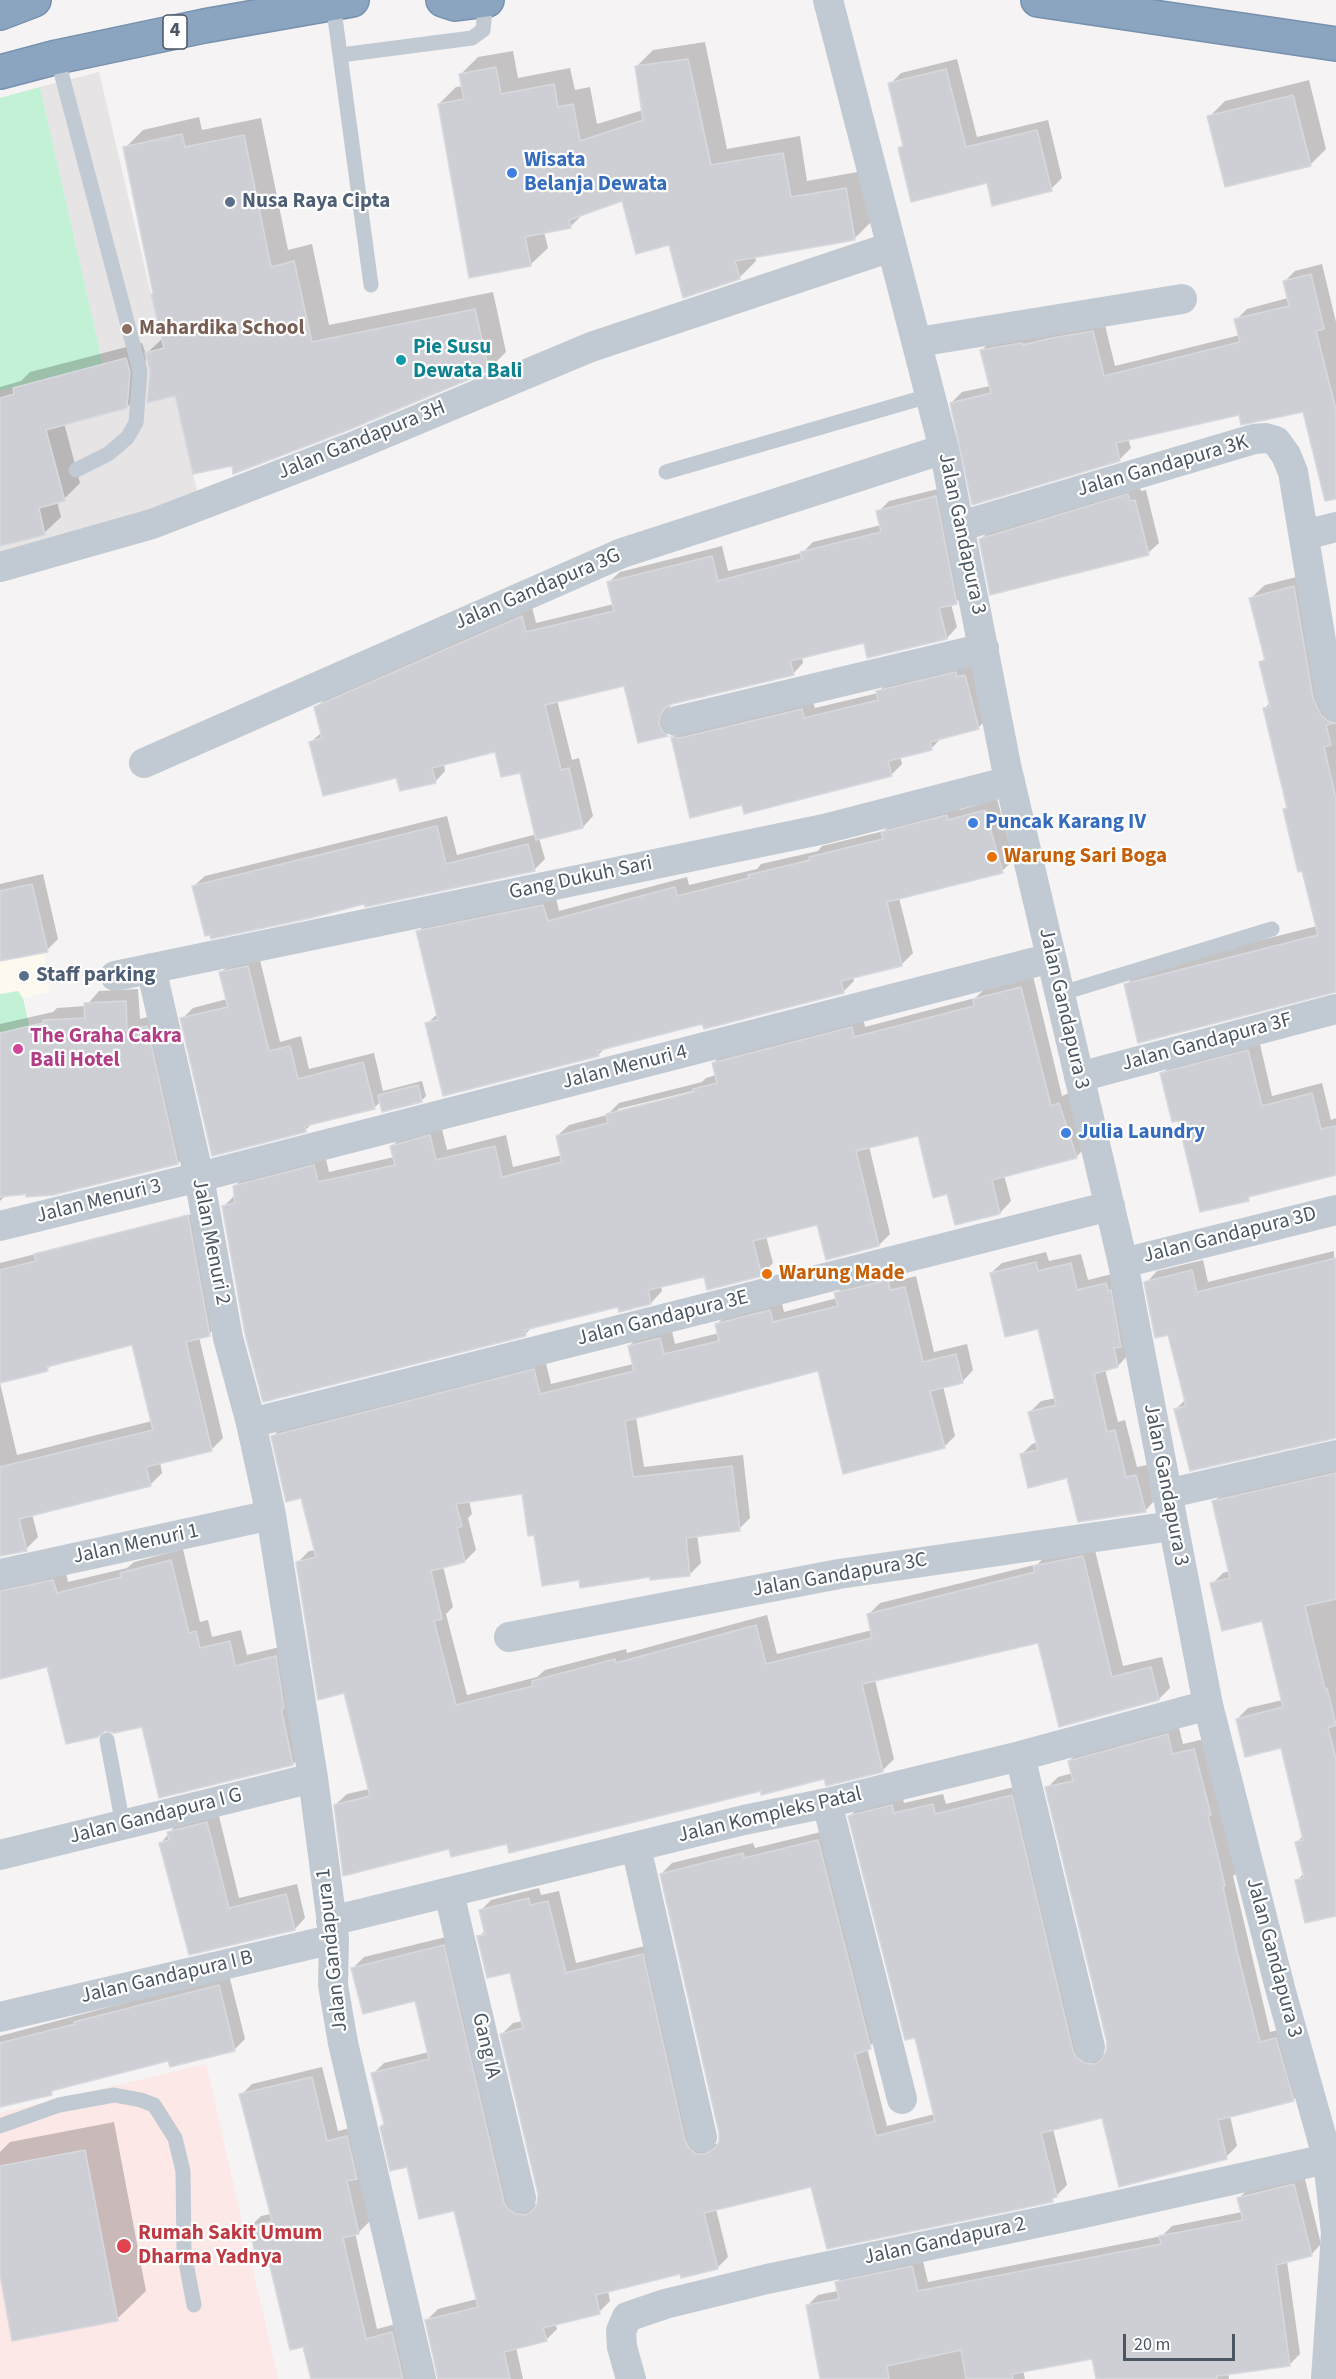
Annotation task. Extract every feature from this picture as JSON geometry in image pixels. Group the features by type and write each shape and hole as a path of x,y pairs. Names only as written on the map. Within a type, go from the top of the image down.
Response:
{"highway":[{"path":"0,13 34,0"},
{"path":"443,0 455,4 487,0"},
{"path":"1038,0 1336,44"},
{"name":"4","path":"0,72 57,57 204,26 343,1"}],"street":[{"name":"Jalan Gandapura 3","path":"828,0 891,247 932,395 961,526 1010,781 1123,1263 1208,1705 1277,1977 1332,2158 1336,2233 1326,2379"},
{"name":"Jalan Gandapura 3H","path":"0,567 152,524 352,447 591,347 891,247"},
{"path":"918,342 1182,299"},
{"name":"Jalan Gandapura 3K","path":"961,526 1254,439 1266,438 1276,441 1287,455 1293,472 1330,695 1336,706"},
{"name":"Jalan Gandapura 3G","path":"144,762 622,553 944,449"},
{"path":"1305,536 1336,527"},
{"path":"676,721 984,648"},
{"name":"Gang Dukuh Sari","path":"115,976 824,829 1010,781"},
{"name":"Jalan Menuri 4","path":"199,1178 1051,958"},
{"name":"Jalan Menuri 2","path":"151,968 199,1178 228,1338 252,1423 271,1515"},
{"name":"Jalan Gandapura 3F","path":"1079,1077 1336,1010"},
{"name":"Jalan Menuri 3","path":"0,1226 199,1178"},
{"name":"Jalan Gandapura 3E","path":"252,1423 1110,1206"},
{"name":"Jalan Gandapura 3D","path":"1123,1263 1336,1210"},
{"path":"1166,1494 1336,1455"},
{"name":"Jalan Menuri 1","path":"0,1574 271,1515"},
{"name":"Jalan Gandapura 1","path":"271,1515 313,1778 332,1930 333,1985 343,2043 421,2379"},
{"name":"Jalan Gandapura 3C","path":"509,1637 838,1574 1172,1526"},
{"name":"Jalan Kompleks Patal","path":"332,1930 449,1893 744,1820 827,1803 1020,1756 1208,1705"},
{"path":"1020,1756 1090,2046"},
{"name":"Jalan Gandapura I G","path":"0,1856 313,1778"},
{"path":"827,1803 902,2099"},
{"path":"636,1847 702,2137"},
{"name":"Gang IA","path":"449,1893 521,2198"},
{"name":"Jalan Gandapura I B","path":"0,2017 332,1930"},
{"name":"Jalan Gandapura 2","path":"631,2379 621,2339 621,2331 627,2317 665,2304 767,2279 1332,2158"}],"lane":[{"path":"341,55 472,38 483,30 487,0"},
{"path":"343,1 341,55 370,285"},
{"path":"57,57 140,371 136,423 127,438 108,454 76,470"},
{"path":"666,472 932,395"},
{"path":"1059,994 1272,929"},
{"path":"107,1740 123,1825"},
{"path":"0,2126 58,2105 114,2095 154,2105 175,2138 183,2171 184,2252 194,2305"}],"shaded area":[{"name":"Mahardika School","path":"99,72 198,495 0,555 0,391 103,364 40,87"},
{"name":"The Graha Cakra Bali Hotel","path":"32,884 48,952 44,954 50,992 24,998 47,1100 0,1113 0,891"},
{"name":"Rumah Sakit Umum Dharma Yadnya","path":"206,2064 278,2379 0,2379 0,2113"}],"green space":[{"path":"40,87 103,364 0,391 0,98"},
{"path":"18,991 23,998 47,1100 0,1113 0,994"}],"building":[{"path":"688,59 711,165 783,153 791,197 846,188 855,240 735,261 740,279 683,298 669,245 636,254 622,201 569,220 571,228 525,237 531,266 469,278 438,104 464,99 459,74 496,67 501,94 554,84 558,107 573,104 580,141 643,120 635,66"},
{"path":"946,69 966,147 1037,130 1052,191 992,206 987,183 911,202 898,148 903,146 888,83"},
{"path":"1293,95 1311,166 1225,187 1207,116"},
{"path":"182,134 185,147 244,135 271,267 294,261 312,342 475,309 489,371 346,431 233,474 232,466 193,474 175,396 147,403 150,371 145,353 164,348 151,294 153,293 123,147"},
{"path":"1311,274 1324,329 1316,331 1336,410 1336,499 1325,501 1303,412 1241,425 1239,415 1116,443 1120,461 972,505 950,403 991,393 980,350 1022,343 1022,345 1093,331 1104,376 1240,342 1234,319 1289,306 1283,281"},
{"path":"126,358 130,372 127,408 46,430 65,501 39,508 45,535 0,546 0,398 14,394 13,388"},
{"path":"1128,494 1130,501 1135,500 1149,555 990,595 979,539"},
{"path":"936,496 957,604 939,608 947,639 867,658 864,643 790,661 794,675 672,704 665,708 660,716 659,724 668,736 638,743 624,686 545,705 561,770 569,768 583,828 536,840 520,773 501,777 495,752 432,768 436,783 400,791 396,778 323,796 309,742 322,738 314,707 522,616 526,632 614,611 607,582 712,556 718,581 802,559 800,552 881,532 876,511"},
{"path":"1294,586 1313,698 1321,715 1328,721 1336,723 1326,725 1331,745 1324,747 1336,799 1336,992 1138,1043 1124,984 1318,935 1302,871 1298,872 1283,809 1287,808 1263,708 1270,707 1259,662 1265,660 1249,598"},
{"path":"956,672 957,677 965,675 979,729 930,742 932,750 888,761 892,776 744,814 742,805 690,818 671,737 680,738 802,709 804,718 878,700 876,691"},
{"path":"985,810 1003,873 887,902 902,966 841,981 844,993 704,1029 702,1024 597,1051 599,1056 443,1096 425,1023 438,1020 416,931 543,905 548,921 675,887 677,896 810,860 809,857 883,839 881,832 947,815 948,820"},
{"path":"437,826 446,864 528,844 535,871 365,907 364,904 311,918 211,939 210,935 205,936 192,886"},
{"path":"32,884 48,952 0,961 0,891"},
{"path":"248,966 269,1051 290,1046 298,1079 363,1062 375,1109 305,1126 306,1132 212,1156 180,1018 228,1007 219,972"},
{"path":"1021,987 1051,1106 1059,1103 1077,1158 992,1180 1000,1214 955,1225 947,1194 933,1198 918,1136 856,1151 879,1246 826,1260 817,1225 753,1241 762,1276 707,1290 704,1277 648,1290 651,1304 619,1312 618,1307 525,1330 526,1336 263,1402 245,1334 222,1206 235,1203 233,1186 314,1165 318,1182 395,1165 390,1146 430,1135 436,1160 495,1146 502,1177 562,1162 556,1136 608,1123 606,1114 694,1092 693,1089 717,1083 712,1063 852,1027 854,1037 974,1006 973,999"},
{"path":"126,1001 127,1031 147,1026 178,1164 53,1195 26,1197 26,1194 0,1197 0,1033 43,1023 43,1020 85,1018 84,1003"},
{"path":"1248,1050 1262,1106 1312,1093 1321,1129 1336,1126 1336,1175 1248,1197 1249,1201 1200,1212 1178,1121 1172,1122 1160,1073"},
{"path":"418,1085 422,1102 382,1112 378,1095"},
{"path":"188,1215 210,1336 186,1342 212,1451 146,1467 151,1486 19,1519 27,1551 0,1556 0,1467 153,1430 132,1345 47,1367 48,1371 0,1383 0,1270 36,1261 34,1254"},
{"path":"1336,1258 1336,1438 1190,1471 1174,1409 1186,1406 1168,1335 1155,1338 1144,1282 1192,1270 1197,1292"},
{"path":"1036,1262 1038,1271 1071,1263 1077,1290 1106,1283 1108,1291 1111,1290 1121,1347 1114,1348 1118,1367 1094,1374 1107,1432 1115,1430 1126,1477 1136,1475 1146,1512 1078,1522 1067,1478 1028,1488 1020,1454 1038,1450 1028,1412 1056,1405 1038,1329 1005,1337 990,1273"},
{"path":"888,1280 890,1290 905,1287 923,1362 956,1354 963,1383 930,1391 945,1448 843,1474 818,1371 625,1421 633,1477 732,1466 740,1531 686,1538 690,1576 650,1580 650,1577 580,1588 579,1580 542,1586 534,1535 528,1536 522,1494 456,1504 462,1526 457,1528 465,1562 431,1571 442,1619 434,1621 456,1705 533,1686 532,1681 615,1659 616,1663 756,1625 766,1664 872,1638 867,1614 1035,1572 1033,1566 1083,1556 1112,1677 1151,1667 1159,1700 1059,1727 1038,1643 862,1684 883,1772 826,1786 824,1779 761,1795 761,1791 509,1853 507,1844 451,1857 449,1849 343,1876 334,1805 370,1796 344,1693 318,1700 296,1562 316,1557 301,1498 286,1502 271,1436 534,1369 540,1394 634,1371 628,1346 660,1338 664,1354 719,1341 715,1324 770,1310 773,1322 838,1306 834,1293"},
{"path":"1336,1473 1336,1599 1305,1606 1336,1725 1328,1728 1336,1759 1336,1916 1305,1923 1295,1880 1304,1878 1295,1842 1303,1840 1281,1748 1245,1757 1236,1719 1283,1707 1262,1621 1222,1631 1210,1583 1230,1578 1212,1501"},
{"path":"171,1560 189,1633 196,1631 200,1648 230,1641 235,1666 276,1656 284,1708 282,1713 293,1765 159,1798 142,1727 114,1733 105,1731 98,1737 66,1744 47,1667 0,1679 0,1591 53,1580 57,1593 121,1577 120,1573"},
{"path":"1168,1734 1172,1754 1194,1749 1211,1815 1208,1815 1225,1886 1223,1887 1237,1951 1260,2042 1276,2038 1294,2101 1218,2120 1227,2159 1119,2187 1102,2118 1041,2133 1057,2197 1052,2198 1053,2202 827,2249 811,2187 704,2213 718,2269 681,2278 680,2274 596,2295 600,2314 543,2328 547,2341 504,2352 510,2379 438,2379 425,2320 478,2307 454,2211 419,2219 407,2167 390,2171 380,2127 384,2124 371,2073 429,2059 415,2001 363,2014 351,1968 444,1945 504,2202 508,2209 516,2214 526,2215 537,2204 538,2194 500,2034 523,2028 510,1973 487,1978 477,1936 485,1935 479,1910 529,1898 530,1905 548,1901 566,1973 643,1954 685,2141 697,2154 705,2154 714,2149 719,2142 719,2133 660,1874 743,1853 744,1858 818,1840 871,2049 855,2054 876,2136 935,2121 915,2038 905,2040 848,1816 892,1805 894,1813 933,1804 935,1814 1012,1795 1073,2051 1077,2058 1085,2063 1095,2064 1106,2052 1107,2043 1045,1787 1073,1781 1068,1761"},
{"path":"207,1822 229,1908 286,1894 295,1930 189,1955 159,1843 169,1840 167,1832"},
{"path":"219,1985 235,2051 170,2067 168,2061 51,2091 52,2095 0,2107 0,2043"},
{"path":"312,2077 327,2141 347,2136 357,2179 347,2181 359,2234 343,2238 366,2339 392,2332 403,2379 311,2379 303,2347 290,2350 267,2254 256,2257 249,2227 272,2221 239,2094"},
{"path":"85,2150 118,2321 12,2341 0,2275 0,2166"},
{"path":"1294,2184 1312,2256 1276,2265 1290,2366 1217,2376 1217,2379 1096,2379 1092,2359 1012,2374 1013,2379 966,2379 961,2350 887,2366 889,2379 820,2379 806,2305 839,2299 835,2282 912,2266 918,2291 1161,2244 1159,2236 1243,2220 1237,2198"}],"place":[{"name":"Wisata Belanja Dewata","path":"512,173"},
{"name":"Nusa Raya Cipta","path":"230,202"},
{"name":"Mahardika School","path":"127,329"},
{"name":"Pie Susu Dewata Bali","path":"401,360"},
{"name":"Puncak Karang IV","path":"973,823"},
{"name":"Warung Sari Boga","path":"992,857"},
{"name":"Staff parking","path":"24,976"},
{"name":"The Graha Cakra Bali Hotel","path":"18,1049"},
{"name":"Julia Laundry","path":"1066,1133"},
{"name":"Warung Made","path":"767,1274"},
{"name":"Rumah Sakit Umum Dharma Yadnya","path":"124,2246"}]}
